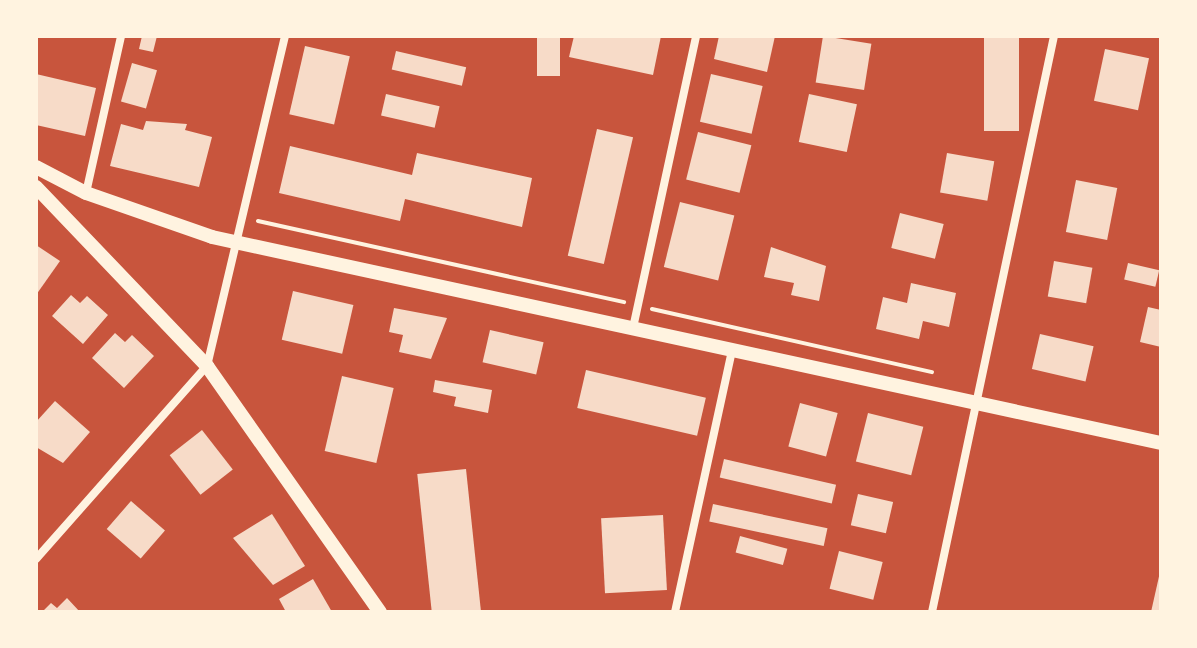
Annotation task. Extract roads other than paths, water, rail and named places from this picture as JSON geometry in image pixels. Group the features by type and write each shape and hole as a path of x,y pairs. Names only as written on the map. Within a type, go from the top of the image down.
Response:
{"street":[{"path":"86,193 121,36"},
{"path":"36,559 207,366 285,36"},
{"path":"633,328 696,36"},
{"path":"932,612 974,402 1054,36"},
{"path":"36,167 86,193 235,242 1161,443"},
{"path":"36,187 207,366 380,612"},
{"path":"675,612 732,350"}]}
